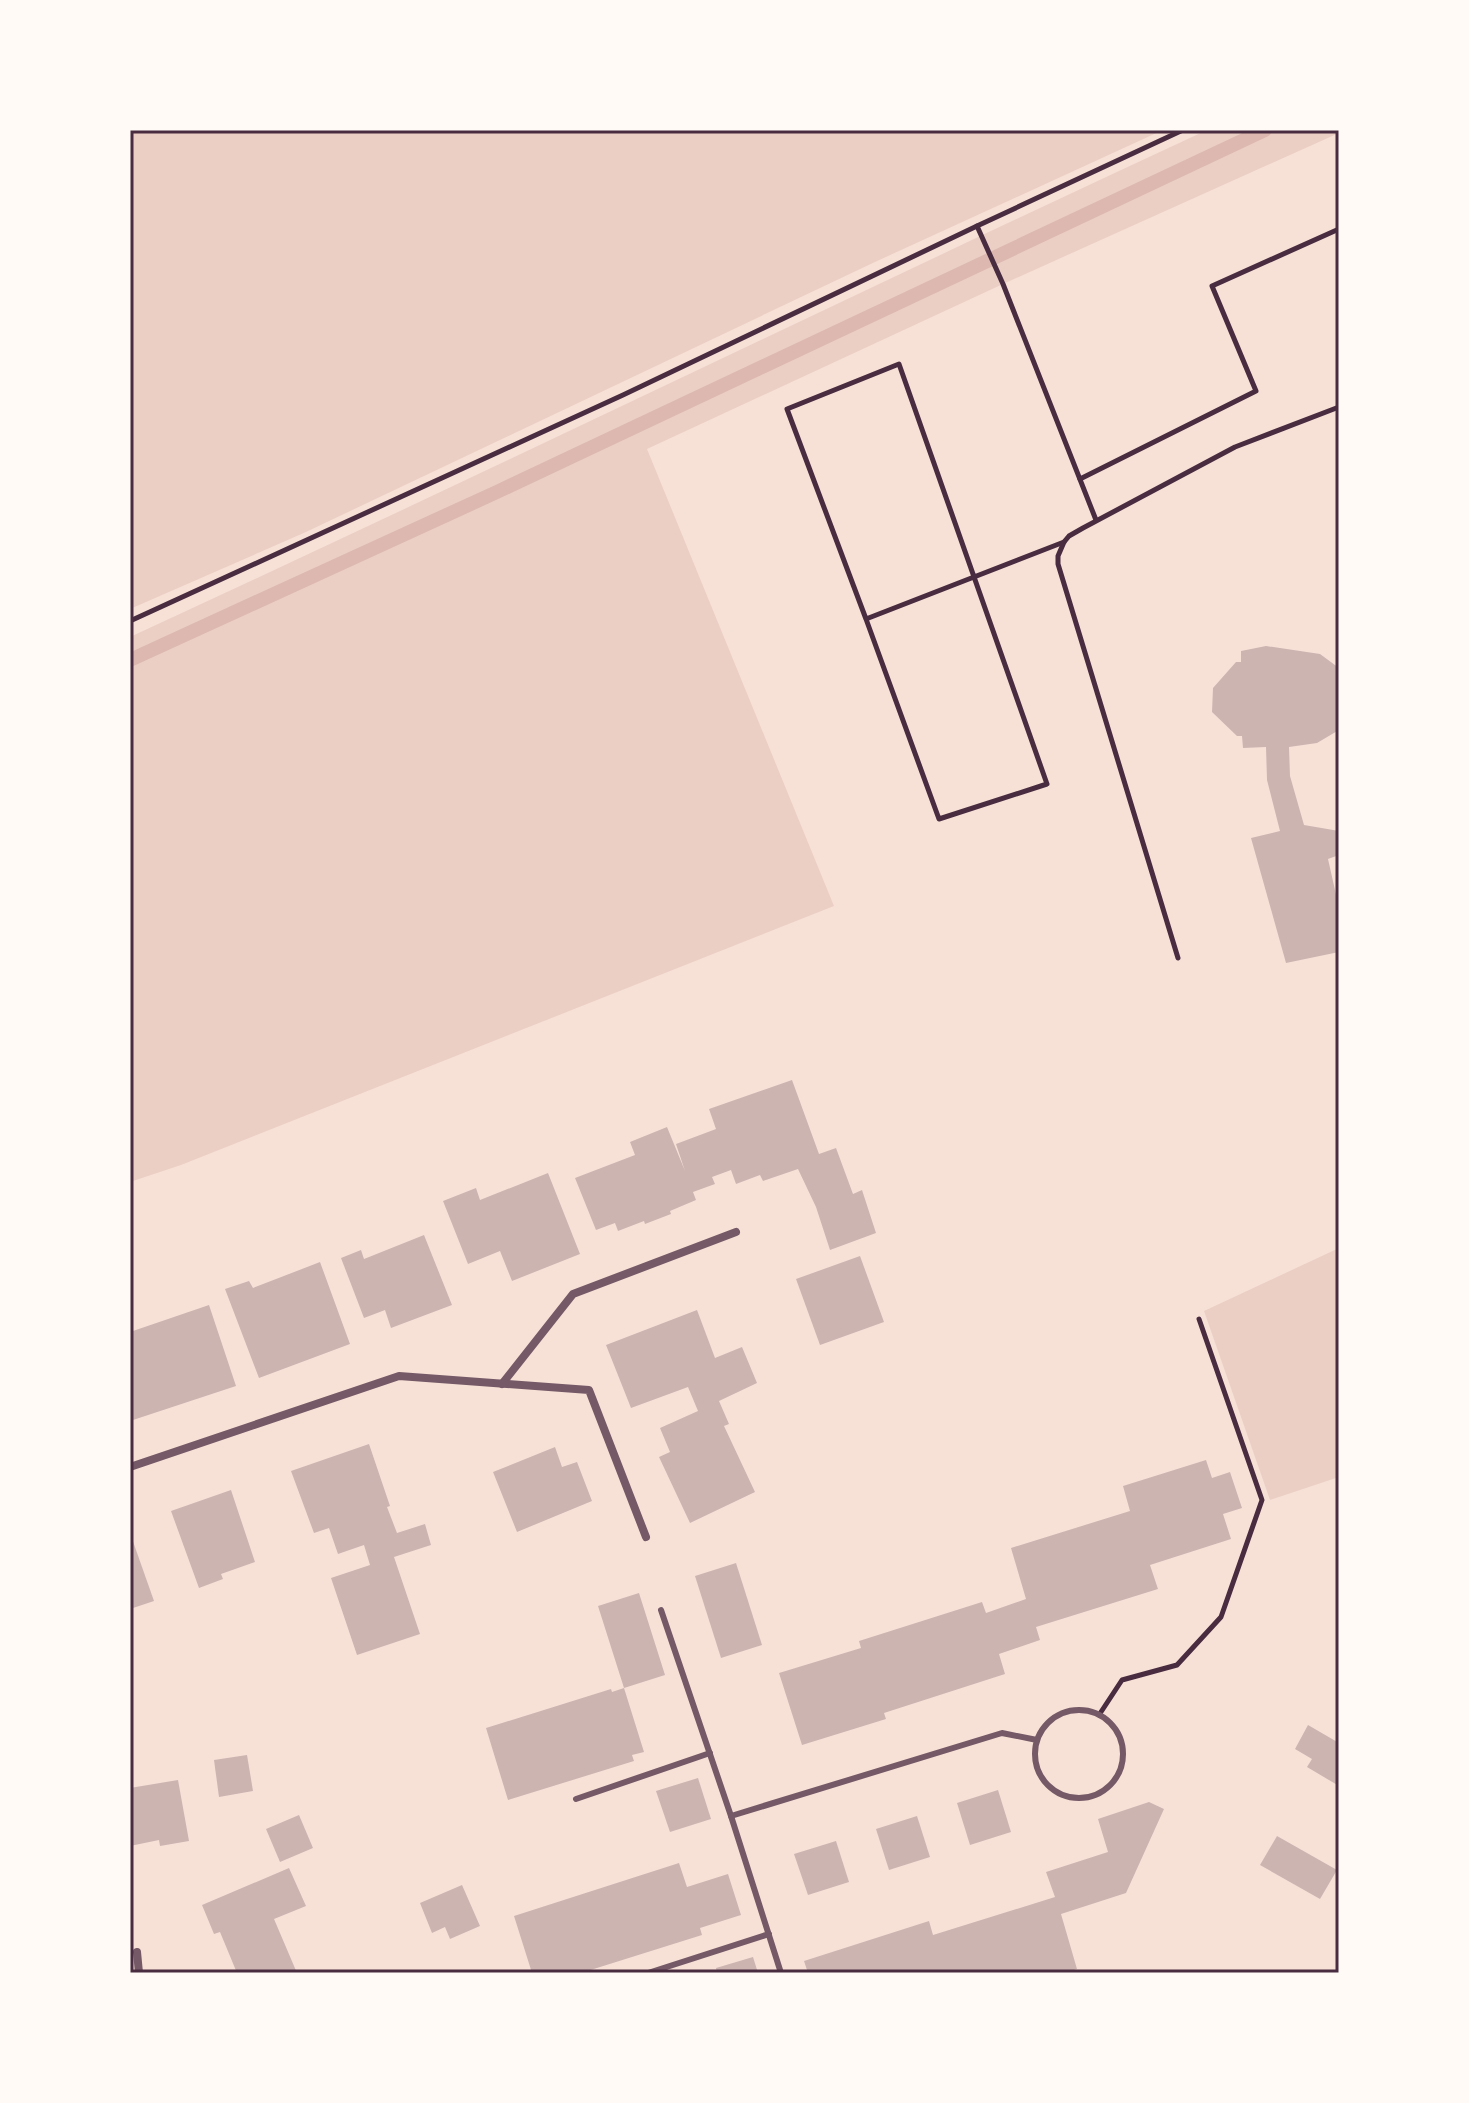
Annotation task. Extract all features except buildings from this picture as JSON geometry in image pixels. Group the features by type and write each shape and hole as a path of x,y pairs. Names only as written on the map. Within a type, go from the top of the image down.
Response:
{"street":[{"path":"502,1384 573,1294 736,1232"},
{"path":"130,1467 399,1376 589,1390 646,1537"},
{"path":"137,1952 139,1973"}],"lane":[{"path":"661,1610 781,1973"},
{"path":"1084,1710 1099,1715 1119,1735 1123,1763 1117,1777 1108,1788 1082,1799 1067,1798 1054,1792 1044,1782 1034,1755 1044,1727 1055,1717 1069,1711 1084,1710"},
{"path":"731,1816 1002,1733 1037,1740"},
{"path":"576,1799 710,1753"},
{"path":"648,1973 769,1934"}],"path":[{"path":"130,621 623,395 1183,130"},
{"path":"977,226 1096,520"},
{"path":"1080,479 1256,391 1212,286 1339,229"},
{"path":"899,364 1047,784 939,819 866,619 787,409 899,364"},
{"path":"1178,958 1058,556 1069,536 1096,520 1235,447 1339,407"},
{"path":"866,619 1064,542"},
{"path":"1099,1715 1122,1680 1177,1665 1221,1617 1262,1500 1199,1319"}],"shaded area":[{"path":"130,130 1163,130 875,262 306,532 130,609"},
{"path":"1207,130 1339,130 1339,133 647,449 834,906 181,1165 130,1182 130,637"},
{"path":"1339,1248 1339,1477 1270,1500 1204,1311"}],"waterway":[{"path":"130,660 499,491 1265,130"}]}
